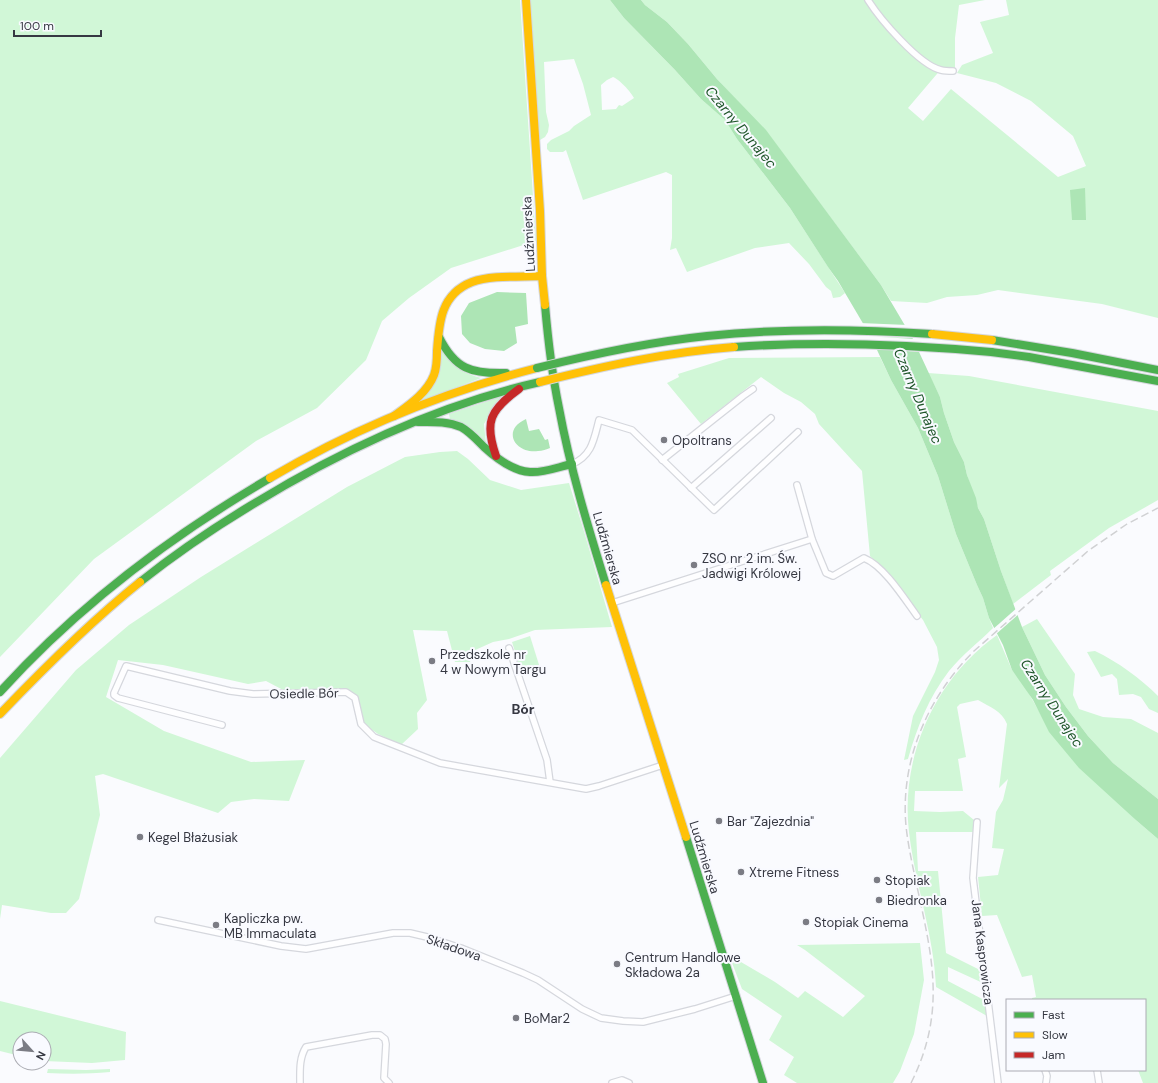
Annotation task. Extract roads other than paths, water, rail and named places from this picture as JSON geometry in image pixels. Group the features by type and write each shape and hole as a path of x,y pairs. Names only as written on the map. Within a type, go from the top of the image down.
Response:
{"main road":[{"name":"Ludźmierska","path":"526,0 540,211 542,276 548,339 555,388 572,464 612,603 763,1083"},
{"path":"394,416 418,398 427,388 433,377 436,369 441,317 444,307 453,293 466,284 482,279 542,276"},
{"path":"0,692 42,650 100,597 142,563 187,530 256,486 304,458 394,416 455,393 519,372 606,350 667,340 721,334 812,329 876,330 941,334 992,340 1072,353 1158,370"},
{"path":"439,337 450,355 465,368 488,374 519,372"},
{"path":"0,714 44,667 92,622 143,580 186,548 236,515 344,454 413,422 483,397 600,367 682,352 750,345 819,342 886,343 990,352 1029,357 1158,381"},
{"path":"496,456 490,443 489,434 492,417 501,403 508,396 525,385"},
{"path":"413,422 444,422 455,425 467,431 490,453 516,469 529,472 538,472 572,464"}],"street":[{"path":"868,0 906,45 925,62 941,70 953,71"},
{"path":"662,460 753,389"},
{"path":"691,488 771,418"},
{"path":"572,464 586,455 595,437 599,420 632,430 714,510 798,432"},
{"path":"797,485 812,539 826,573 833,576 864,558 871,561 896,587 917,616"},
{"path":"612,603 812,539"},
{"path":"509,648 547,760 550,782"},
{"name":"Osiedle Bór","path":"222,726 116,697 114,693 126,666 230,691 253,694 346,692 355,698 361,724 374,737 440,763 586,789 663,765"},
{"name":"Jana Kasprowicza","path":"977,822 973,878 998,1083"},
{"name":"Składowa","path":"158,920 282,946 306,948 393,933 410,933 462,948 523,973 538,980 582,1009 601,1018 623,1021 643,1022 736,996"},
{"path":"300,1083 300,1064 306,1048 372,1035 380,1036 385,1039 384,1078 389,1083"},
{"path":"1045,1071 1047,1076 1046,1083"},
{"path":"1097,1071 1099,1083"},
{"path":"612,1083 622,1080 629,1083"}],"water":[{"name":"Czarny Dunajec","path":"610,0 641,0 645,5 667,22 688,44 717,79 766,130 881,285 913,339 940,397 954,442 964,462 978,508 984,519 1001,571 1022,627 1045,675 1066,707 1088,736 1113,763 1158,799 1158,839 1079,768 1049,732 1033,700 1012,670 1003,645 989,618 983,598 956,534 938,476 918,428 891,380 871,337 838,281 790,208 737,139 725,120 701,99 624,18"},
{"path":"1085,188 1086,220 1072,220 1070,190"},
{"path":"497,292 526,293 528,324 515,327 517,343 504,351 485,349 470,343 462,334 461,316 469,303"},
{"path":"526,419 529,431 539,429 545,440 548,439 550,448 540,451 530,451 523,449 518,445 514,440 514,429 518,424"}],"railway":[{"path":"911,1083 922,1057 929,1032 933,1007 931,959 910,854 906,826 905,801 908,777 920,731 943,688 974,651 1088,551 1127,524 1158,508"}],"place":[{"name":"Opoltrans","path":"664,440"},
{"name":"ZSO nr 2 im. Św. Jadwigi Królowej","path":"694,565"},
{"name":"Przedszkole nr 4 w Nowym Targu","path":"432,661"},
{"name":"Bar \"Zajezdnia\"","path":"719,821"},
{"name":"Kegel Błażusiak","path":"140,837"},
{"name":"Xtreme Fitness","path":"741,872"},
{"name":"Stopiak","path":"877,880"},
{"name":"Biedronka","path":"879,900"},
{"name":"Stopiak Cinema","path":"806,922"},
{"name":"Kapliczka pw. MB Immaculata","path":"216,925"},
{"name":"Centrum Handlowe Składowa 2a","path":"617,964"},
{"name":"BoMar2","path":"516,1018"}],"district":[{"name":"Bór","path":"523,709"}]}
